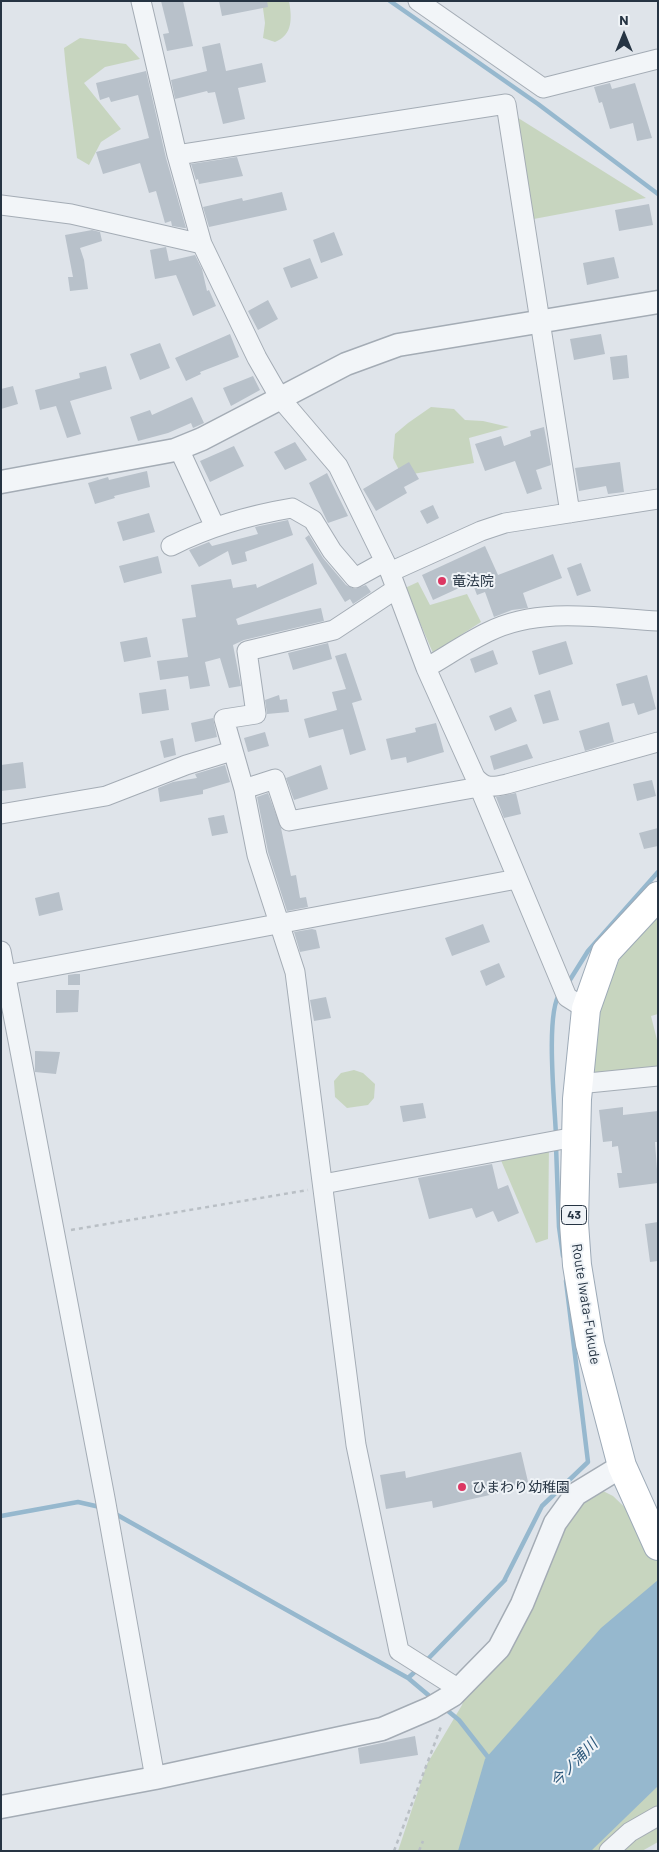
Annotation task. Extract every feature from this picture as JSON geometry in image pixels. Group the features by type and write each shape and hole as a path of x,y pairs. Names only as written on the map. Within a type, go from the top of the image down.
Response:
{"main road":[{"name":"Route Iwata-Fukude","path":"658,896 606,952 586,1009 578,1084 574,1223 577,1266 590,1344 622,1466 658,1546"}],"street":[{"path":"140,1 177,156 202,244 257,358 280,398 338,466 390,574 426,668 477,782 567,997 586,1009"},
{"path":"418,1 543,88 658,59"},
{"path":"177,156 506,104 570,513"},
{"path":"1,205 72,214 202,244"},
{"path":"1,482 179,448 346,364 398,345 658,302"},
{"path":"179,448 215,527"},
{"path":"171,546 215,527 292,508 313,520 332,551 356,578 390,574 481,531 505,523 658,499"},
{"path":"390,574 334,630 247,651 256,714 224,719 244,789 257,855 295,972 356,1445 399,1651 456,1692"},
{"path":"426,668 490,631 535,617 568,616 658,621"},
{"path":"244,789 275,780 289,821 477,782 492,787 507,784 658,742"},
{"path":"1,814 106,796 186,765 232,751"},
{"path":"4,976 517,879"},
{"path":"1,951 4,976 55,1233 155,1778"},
{"path":"578,1084 658,1076"},
{"path":"323,1186 576,1137"},
{"path":"1,1807 155,1778 382,1729 432,1708 456,1692 499,1648 522,1604 555,1523 576,1494 622,1466"},
{"path":"608,1851 630,1832 658,1816"}],"path":[{"path":"55,1233 323,1186"},
{"path":"394,1851 456,1692"},
{"path":"420,1851 423,1841"}],"green space":[{"path":"262,1 289,1 290,25 285,35 275,42 263,38 265,23"},
{"path":"80,38 126,44 140,59 105,67 84,83 121,129 101,142 89,165 77,158 64,48"},
{"path":"507,111 646,198 523,221"},
{"path":"431,407 454,409 465,420 483,421 509,427 469,438 474,463 402,476 393,458 395,434"},
{"path":"418,582 430,605 467,594 481,622 433,653 405,588"},
{"path":"658,907 658,1014 651,1016 658,1044 658,1075 592,1077 600,1000 629,940"},
{"path":"354,1070 363,1073 375,1084 374,1098 368,1105 347,1108 335,1097 334,1081 341,1073"},
{"path":"549,1142 548,1239 536,1243 497,1151"},
{"path":"591,1485 613,1496 639,1521 658,1509 658,1842 642,1851 398,1851 427,1764 462,1705 470,1677"}],"water":[{"name":"今ノ浦川","path":"658,1580 658,1786 591,1851 458,1851 485,1759 601,1628"}],"building":[{"path":"161,1 183,1 193,46 167,51 163,34 169,33"},
{"path":"219,1 267,1 268,7 222,16"},
{"path":"220,43 226,71 262,63 266,82 238,88 245,119 223,124 215,92 208,93 207,91 175,99 171,80 207,71 202,47"},
{"path":"146,71 166,158 186,228 172,226 171,221 165,223 156,191 149,193 140,163 103,174 96,152 149,138 138,95 111,102 109,97 100,100 96,83"},
{"path":"610,83 612,89 635,83 652,138 637,141 633,123 610,129 602,102 599,103 594,87"},
{"path":"237,157 243,176 199,184 198,179 196,180 191,164"},
{"path":"282,192 287,210 209,227 203,207 242,198 243,201"},
{"path":"649,204 653,225 619,231 615,210"},
{"path":"92,230 100,232 102,241 80,248 84,260 88,289 70,291 68,277 73,277 65,235"},
{"path":"334,232 343,255 321,263 313,240"},
{"path":"166,247 169,261 195,255 202,269 207,291 209,290 216,306 193,316 176,275 155,279 150,250"},
{"path":"614,257 619,278 587,285 583,263"},
{"path":"310,258 318,278 291,288 283,268"},
{"path":"268,300 278,319 258,330 248,311"},
{"path":"230,334 239,357 200,372 201,374 186,381 175,358"},
{"path":"601,334 605,354 574,360 570,339"},
{"path":"160,343 170,368 140,380 130,354"},
{"path":"627,355 629,378 613,380 610,357"},
{"path":"106,366 112,389 70,401 81,434 67,438 56,406 40,410 35,390 80,378 79,373"},
{"path":"253,376 260,390 231,406 223,388"},
{"path":"13,386 18,404 1,409 1,389"},
{"path":"192,397 204,423 193,428 191,423 168,433 138,441 130,417 150,410 152,415"},
{"path":"544,427 551,465 536,470 542,489 527,494 515,461 485,471 475,444 501,436 504,446 531,436 530,431"},
{"path":"295,442 307,460 285,470 274,452"},
{"path":"234,446 244,466 210,482 200,461"},
{"path":"409,462 419,479 404,487 407,493 376,511 363,489"},
{"path":"620,462 624,492 608,494 606,486 579,491 575,468"},
{"path":"147,471 150,487 114,496 115,498 95,504 88,483 108,477 109,480"},
{"path":"327,473 348,516 328,523 309,483"},
{"path":"433,505 439,518 427,524 420,511"},
{"path":"149,513 155,532 123,541 117,522"},
{"path":"288,520 293,535 245,552 247,561 232,565 228,551 199,567 189,550 209,542 212,546 258,534 255,527"},
{"path":"309,535 323,558 346,585 355,589 366,585 371,592 353,604 350,599 345,602 305,538"},
{"path":"485,546 498,575 553,554 562,578 523,593 528,608 512,610 494,617 485,592 477,595 472,582 433,600 422,575"},
{"path":"158,556 162,573 124,583 119,566"},
{"path":"313,563 317,584 236,619 238,625 321,608 324,621 244,640 233,645 241,686 229,688 220,658 205,662 210,686 190,689 188,676 160,680 157,661 188,657 182,619 196,617 191,585 231,579 233,588 256,584 257,588"},
{"path":"581,563 591,591 577,596 567,568"},
{"path":"147,637 151,657 124,662 120,642"},
{"path":"566,641 573,664 539,675 532,651"},
{"path":"328,643 332,659 293,670 288,653"},
{"path":"493,650 498,664 475,673 470,659"},
{"path":"346,653 362,700 352,703 366,750 350,755 343,729 309,738 304,719 337,710 332,692 346,689 335,656"},
{"path":"647,675 656,709 638,715 634,703 622,706 616,684"},
{"path":"166,689 169,710 142,714 139,693"},
{"path":"550,690 559,720 543,724 534,695"},
{"path":"279,695 280,700 287,699 289,712 267,714 265,700"},
{"path":"511,707 517,721 495,731 489,716"},
{"path":"213,718 217,737 195,742 191,723"},
{"path":"609,722 614,742 585,751 579,731"},
{"path":"436,723 444,752 407,763 406,757 391,760 386,739 416,732 415,728"},
{"path":"265,732 269,746 248,752 244,738"},
{"path":"173,738 176,755 164,758 160,741"},
{"path":"527,744 533,758 494,770 490,756"},
{"path":"23,762 26,788 1,791 1,765"},
{"path":"225,765 230,782 203,790 203,794 160,802 158,788 173,782 197,778 195,774"},
{"path":"321,765 328,789 294,800 286,778"},
{"path":"652,780 656,796 637,801 633,784"},
{"path":"268,793 281,828 291,876 296,875 300,898 306,897 308,907 287,911 268,852 257,797"},
{"path":"516,793 521,814 504,818 496,797"},
{"path":"224,815 228,833 212,836 208,818"},
{"path":"658,828 658,846 644,849 639,833"},
{"path":"59,892 63,910 39,916 35,898"},
{"path":"483,924 490,942 452,956 445,938"},
{"path":"316,930 320,948 300,952 294,932"},
{"path":"499,963 505,977 486,986 480,971"},
{"path":"80,974 80,985 68,985 68,975"},
{"path":"56,990 79,990 78,1012 56,1013"},
{"path":"326,997 331,1018 314,1021 310,1000"},
{"path":"35,1051 60,1052 56,1074 35,1072"},
{"path":"423,1103 426,1118 403,1122 400,1106"},
{"path":"623,1107 623,1115 658,1111 658,1142 655,1142 658,1183 619,1188 617,1173 622,1173 618,1146 612,1147 612,1141 603,1142 599,1110"},
{"path":"492,1164 498,1189 508,1185 519,1213 498,1222 493,1211 476,1218 472,1208 429,1219 418,1178"},
{"path":"658,1222 658,1261 650,1262 645,1224"},
{"path":"521,1452 529,1486 433,1508 432,1501 386,1509 380,1475 405,1471 406,1478"},
{"path":"415,1736 418,1755 360,1764 358,1748"}],"waterway":[{"path":"390,1 538,104 658,194"},
{"path":"568,983 588,951 658,872"},
{"path":"556,1136 552,1039 555,1004 560,993"},
{"path":"556,1146 559,1227 563,1256"},
{"path":"425,1662 505,1580 542,1506 588,1462 566,1281"},
{"path":"1,1516 78,1502 100,1507"},
{"path":"112,1512 408,1678 433,1699"},
{"path":"408,1678 418,1669"},
{"path":"443,1707 459,1720 491,1761"}],"place":[{"name":"竜法院","path":"442,581"},
{"name":"ひまわり幼稚園","path":"462,1487"}]}
